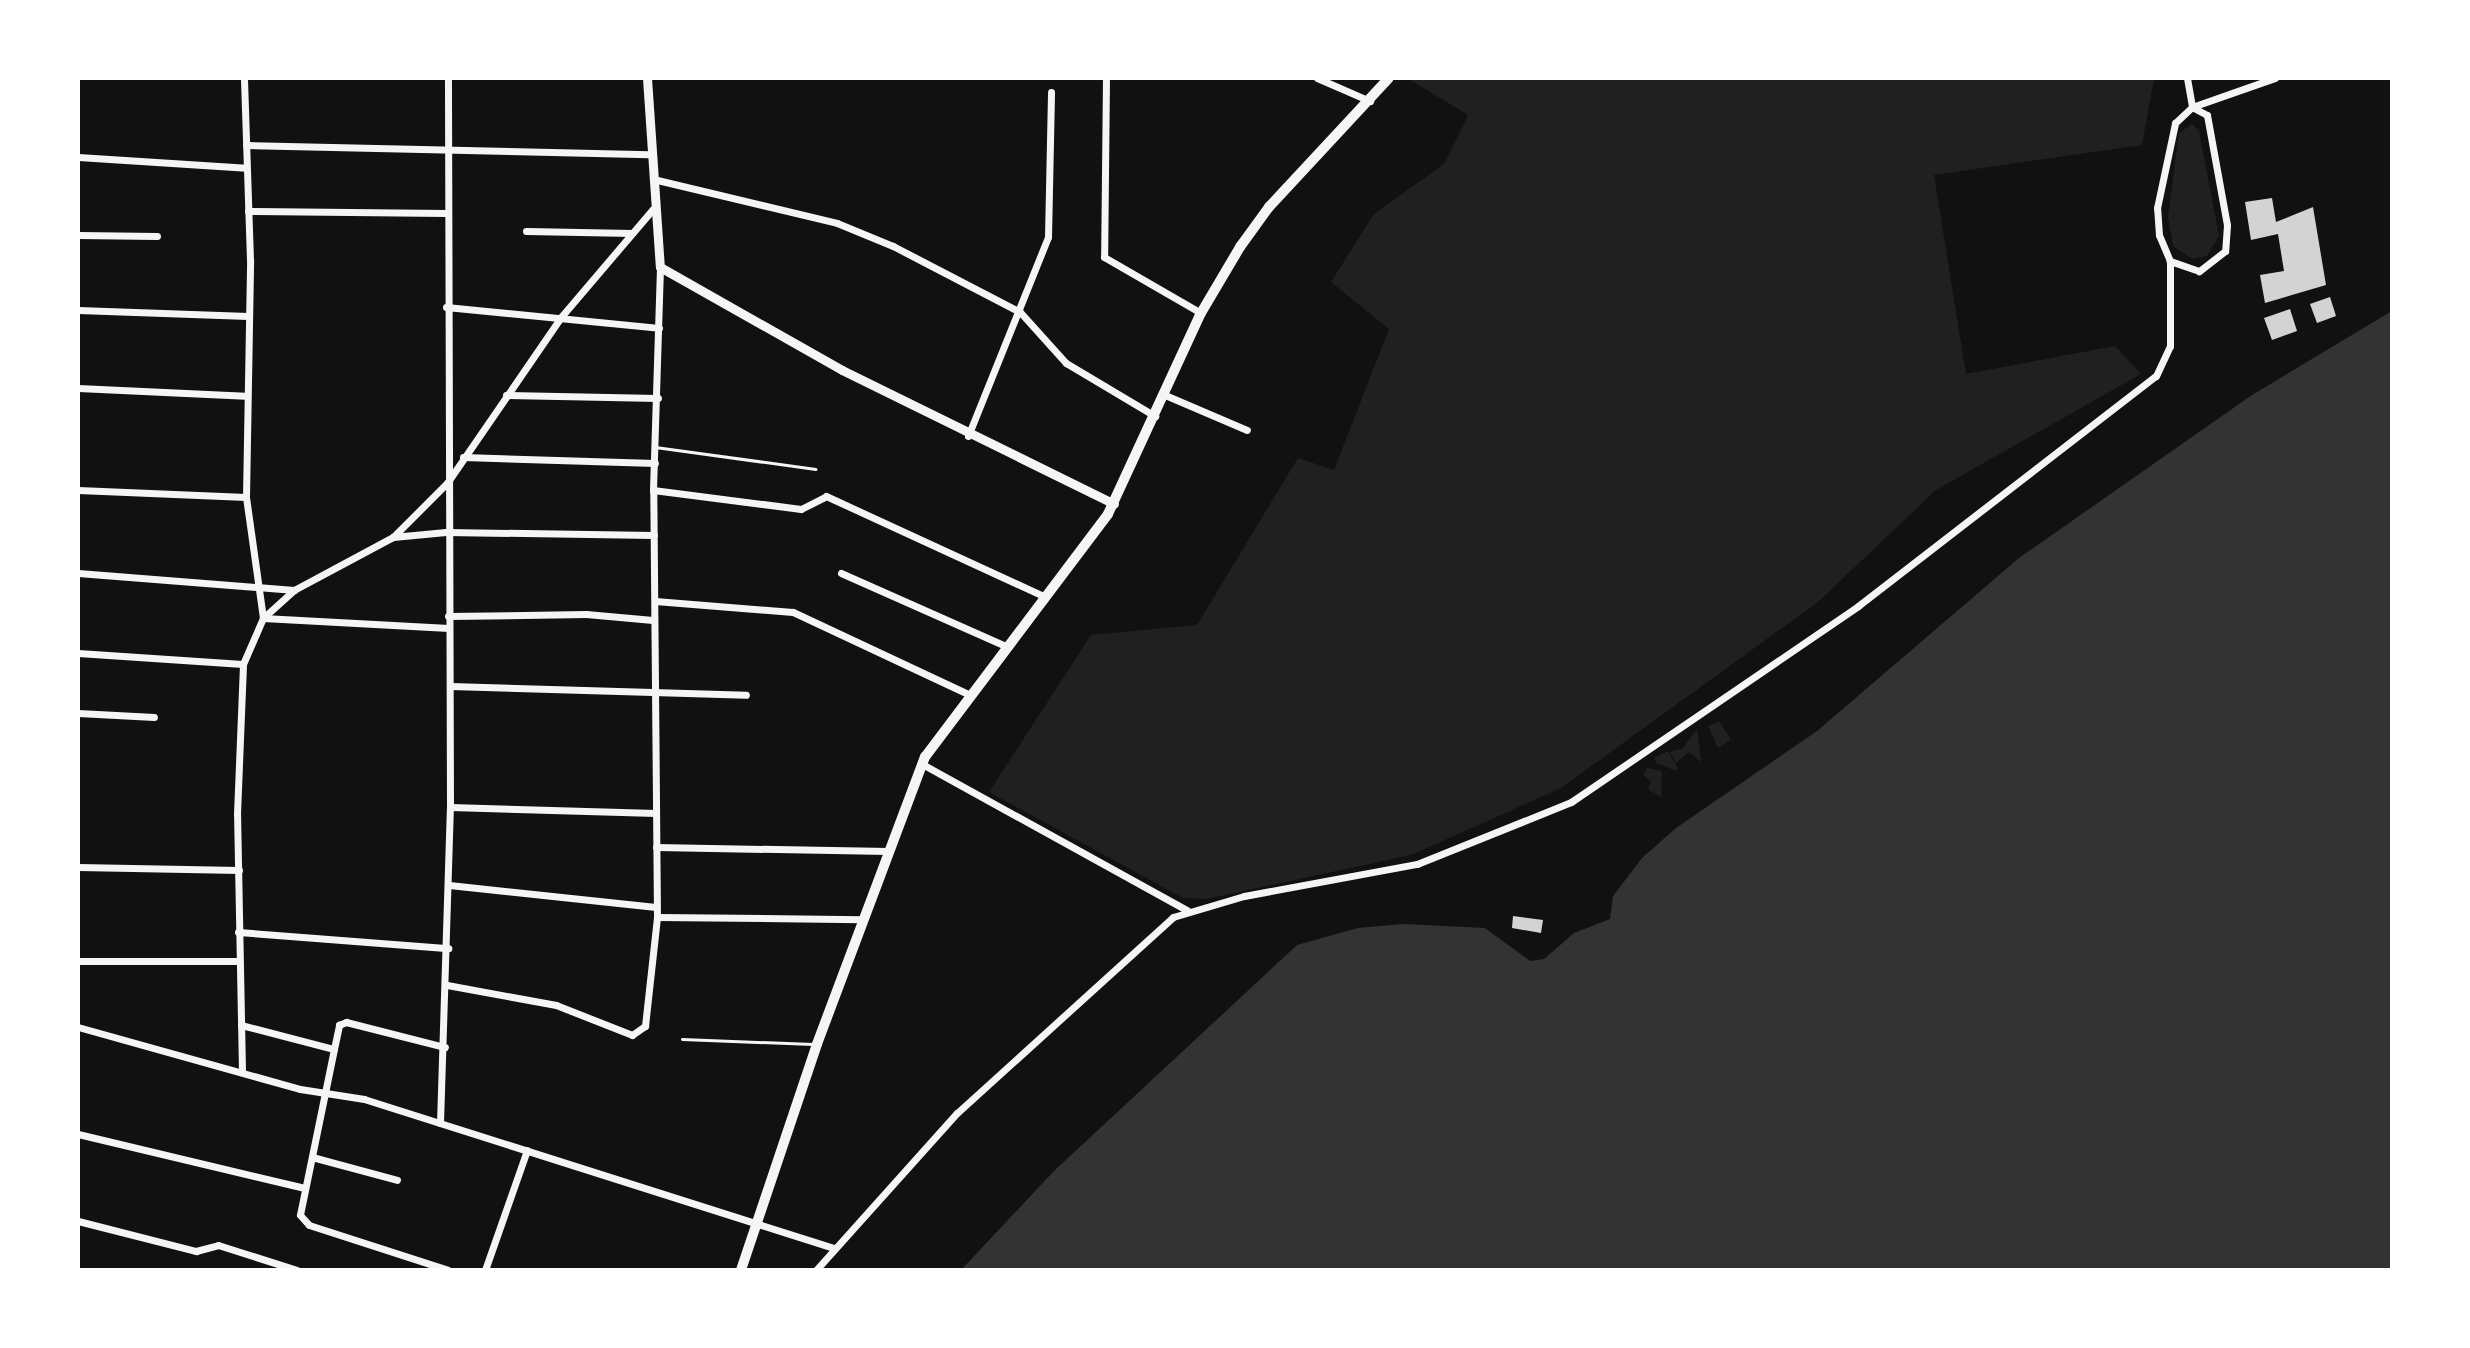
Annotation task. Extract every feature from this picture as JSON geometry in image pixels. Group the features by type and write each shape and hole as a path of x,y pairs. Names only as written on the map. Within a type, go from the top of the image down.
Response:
{"main road":[{"path":"741,1270 754,1221 817,1044 922,764 1006,646 1114,504 1201,313 1269,207 1389,78"}],"street":[{"path":"244,78 248,211 246,497 263,618"},
{"path":"440,1123 447,985 450,807 446,532 448,78"},
{"path":"447,985 556,1005 636,1035 645,1026 657,917 653,490 660,267 650,179 647,78"},
{"path":"1106,78 1104,255 1109,263 1201,313"},
{"path":"1317,78 1370,101"},
{"path":"2187,78 2192,107"},
{"path":"816,1270 957,1113 1163,924 1187,910 1417,864 1590,792 1858,606 2152,379 2170,346 2170,261 2159,235 2157,208 2175,123 2192,107 2275,78"},
{"path":"968,436 1048,237 1051,92"},
{"path":"2170,261 2188,271 2210,267 2227,239 2207,115 2192,107"},
{"path":"246,145 649,154"},
{"path":"78,157 246,168"},
{"path":"650,179 837,223 1020,312 1066,363 1155,416"},
{"path":"242,1071 238,932 243,664 263,618 294,590 393,537 447,483 561,317 653,209"},
{"path":"248,211 446,213"},
{"path":"526,231 632,233"},
{"path":"78,235 157,236"},
{"path":"660,267 968,436 1114,504"},
{"path":"446,307 659,328"},
{"path":"78,310 248,316"},
{"path":"78,388 245,396"},
{"path":"506,395 658,398"},
{"path":"1165,395 1247,430"},
{"path":"463,457 655,463"},
{"path":"78,490 246,497"},
{"path":"653,490 801,509 819,496 1046,597"},
{"path":"393,537 446,532 654,535"},
{"path":"78,573 257,583 294,590"},
{"path":"841,573 1006,646"},
{"path":"655,601 793,612 970,695"},
{"path":"448,616 586,614 653,620"},
{"path":"263,618 449,628"},
{"path":"78,653 243,664"},
{"path":"450,686 746,695"},
{"path":"78,713 154,717"},
{"path":"922,764 1187,910"},
{"path":"450,807 656,813"},
{"path":"656,847 888,851"},
{"path":"78,867 239,870"},
{"path":"449,885 656,907"},
{"path":"657,917 862,919"},
{"path":"238,932 448,948"},
{"path":"78,961 238,961"},
{"path":"445,1047 343,1022 334,1049 300,1215 309,1225 448,1270"},
{"path":"241,1025 334,1049"},
{"path":"78,1027 326,1093 364,1099 835,1248"},
{"path":"78,1134 304,1188"},
{"path":"485,1270 527,1150"},
{"path":"312,1157 397,1180"},
{"path":"78,1221 193,1250 218,1245 297,1270"}],"lane":[{"path":"655,447 815,469"},
{"path":"682,1039 817,1044"}],"shaded area":[{"path":"1407,78 2154,78 2142,145 1934,175 1966,374 2115,346 2141,374 1936,490 1818,602 1561,788 1411,855 1206,899 1183,898 989,792 1091,635 1197,625 1298,458 1334,470 1389,329 1331,282 1374,214 1444,164 1468,115"},
{"path":"2192,124 2199,131 2219,236 2207,256 2192,259 2173,246 2168,217 2179,133"},
{"path":"2392,311 2392,1270 961,1270 1054,1171 1297,945 1358,928 1404,924 1485,928 1530,961 1544,959 1574,933 1610,919 1613,896 1642,858 1676,828 1817,731 2019,558 2252,395"},
{"path":"1719,721 1731,740 1718,748 1708,726"},
{"path":"1697,729 1701,762 1689,752 1676,763 1670,752 1683,748"},
{"path":"1668,751 1678,768 1676,771 1656,763 1654,758"},
{"path":"1647,768 1662,771 1661,797 1648,789 1651,781 1643,775"}],"building":[{"path":"2272,198 2276,222 2313,207 2326,285 2265,303 2260,275 2284,271 2278,234 2251,240 2245,202"},
{"path":"2330,297 2336,316 2317,323 2310,304"},
{"path":"2290,309 2297,331 2272,340 2264,318"},
{"path":"1513,916 1543,920 1541,933 1512,928"}]}
